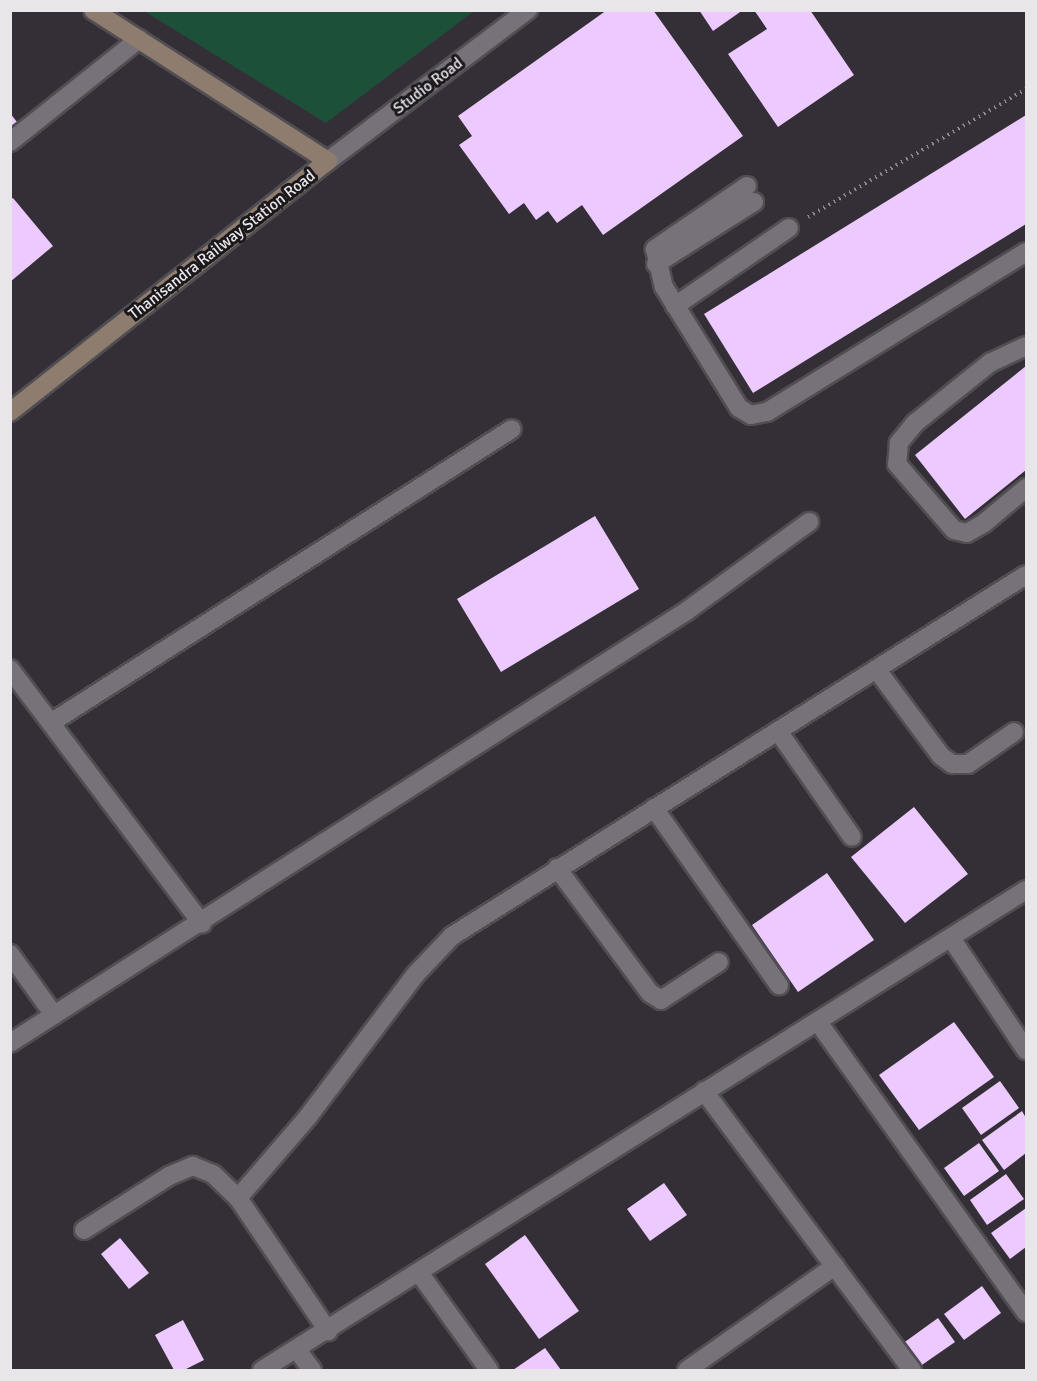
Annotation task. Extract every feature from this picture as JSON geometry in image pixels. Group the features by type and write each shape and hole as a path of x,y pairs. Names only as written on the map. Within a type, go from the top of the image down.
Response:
{"street":[{"name":"Thanisandra Railway Station Road","path":"10,412 328,161 93,10"},
{"name":"Studio Road","path":"328,161 528,10"},
{"path":"10,142 139,39"},
{"path":"750,194 655,249 656,264 675,306 739,408 751,415 767,412 1026,252"},
{"path":"675,306 789,228"},
{"path":"1026,346 991,362 915,423 899,443 897,464 954,530 967,532 984,523 1026,488"},
{"path":"52,722 512,429"},
{"path":"10,1044 202,924 688,610 809,522"},
{"path":"238,1198 307,1118 438,949 557,868 1026,575"},
{"path":"10,669 202,924"},
{"path":"877,670 941,756 952,765 968,764 1014,732"},
{"path":"778,731 852,837"},
{"path":"654,808 779,985"},
{"path":"557,868 650,993 661,1000 719,962"},
{"path":"262,1371 420,1274 704,1091 818,1022 1026,890"},
{"path":"951,938 1026,1050"},
{"path":"10,954 54,1015"},
{"path":"818,1022 1026,1312"},
{"path":"704,1091 912,1371"},
{"path":"84,1230 169,1176 194,1166 213,1174 238,1198 328,1331"},
{"path":"687,1371 835,1266"},
{"path":"420,1274 489,1371"},
{"path":"297,1350 312,1371"}],"path":[{"path":"789,228 1026,89"}],"green space":[{"path":"144,11 474,11 326,123"}],"building":[{"path":"607,10 653,10 743,136 603,235 582,205 557,223 548,211 536,220 524,203 509,214 459,145 472,136 458,116"},
{"path":"699,10 743,10 713,31"},
{"path":"754,10 810,10 854,75 778,127 728,54 767,29"},
{"path":"10,113 17,122 10,127"},
{"path":"1026,115 1026,224 753,393 704,314"},
{"path":"13,198 53,246 10,282 10,200"},
{"path":"1026,366 1026,470 965,519 915,455"},
{"path":"595,516 639,589 501,672 457,599"},
{"path":"914,807 968,874 905,923 851,857"},
{"path":"827,873 874,940 798,992 752,925"},
{"path":"954,1022 994,1077 919,1130 879,1075"},
{"path":"1000,1081 1019,1108 981,1135 962,1108"},
{"path":"1022,1111 1026,1118 1026,1153 1004,1170 982,1140"},
{"path":"979,1143 999,1171 964,1196 944,1168"},
{"path":"1006,1174 1024,1199 987,1225 970,1200"},
{"path":"664,1183 687,1215 650,1241 627,1209"},
{"path":"1026,1208 1026,1247 1010,1259 991,1233"},
{"path":"525,1235 579,1311 539,1339 485,1264"},
{"path":"120,1238 149,1273 129,1289 101,1254"},
{"path":"982,1286 1001,1313 964,1340 944,1314"},
{"path":"938,1318 955,1342 919,1367 902,1344"},
{"path":"183,1320 204,1360 184,1370 174,1370 155,1335"},
{"path":"545,1348 561,1370 513,1370"}]}
